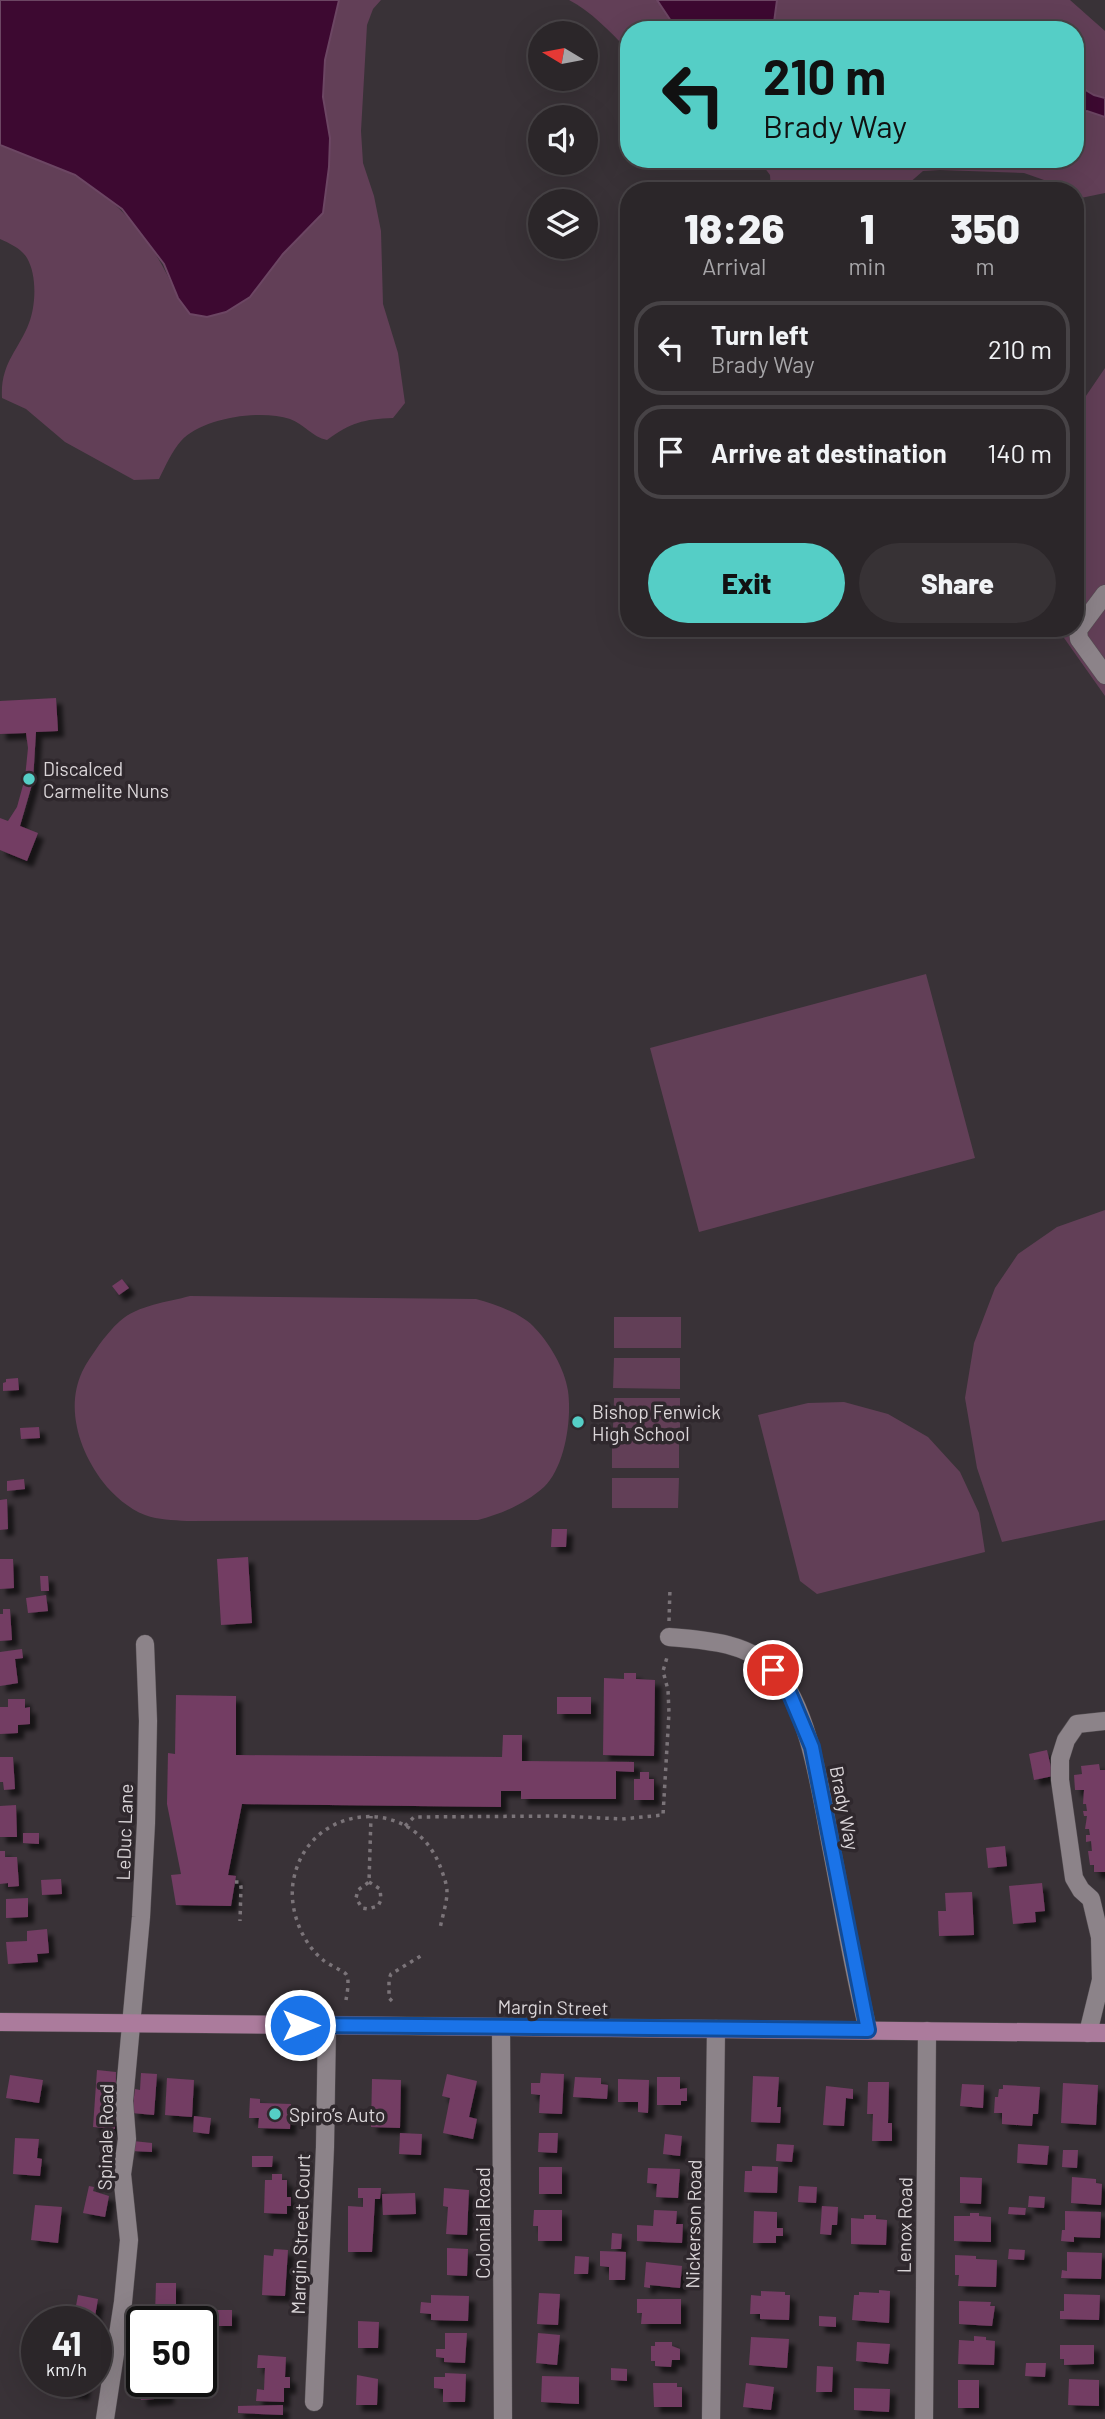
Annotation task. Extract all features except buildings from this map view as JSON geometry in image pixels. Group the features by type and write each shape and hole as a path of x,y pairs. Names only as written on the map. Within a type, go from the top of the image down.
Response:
{"main road":[{"name":"Margin Street","path":"0,2022 1097,2033"}],"street":[{"path":"1084,622 1105,594"},
{"path":"1079,637 1105,675"},
{"name":"Brady Way","path":"669,1637 723,1644 753,1655 773,1670 789,1692 812,1747 868,2030"},
{"name":"LeDuc Lane","path":"131,2022 146,1823 148,1721 145,1644"},
{"path":"1097,2033 1102,1937 1098,1897 1081,1890 1074,1878 1060,1780 1060,1759 1066,1740 1077,1724 1105,1721"},
{"name":"Spinale Road","path":"105,2419 123,2302 129,2240 122,2174 127,2139 124,2101 131,2022"},
{"name":"Margin Street Court","path":"314,2402 325,2147 327,2025"},
{"name":"Colonial Road","path":"501,2027 503,2419"},
{"name":"Nickerson Road","path":"711,2419 716,2029"},
{"name":"Lenox Road","path":"923,2419 927,2031"}],"path":[{"path":"405,1826 414,1817 560,1816 622,1819 663,1815 669,1713 668,1690 663,1671 668,1655 670,1588"},
{"path":"369,1882 371,1816"},
{"path":"346,2000 346,1974 329,1965 310,1946 296,1918 293,1900 297,1865 311,1841 325,1829 357,1817 371,1816 387,1818 420,1835 430,1846 443,1874 447,1892 440,1929"},
{"path":"235,1882 240,1882 242,1886 240,1922"},
{"path":"369,1882 380,1889 381,1900 378,1906 368,1909 362,1908 356,1898 358,1890 369,1882"},
{"path":"392,2001 389,1998 391,1974 424,1954"}],"shaded area":[{"path":"0,0 339,0 325,60 323,97 330,138 323,213 283,254 250,297 226,312 207,317 190,314 178,298 164,264 122,209 75,175 0,145"},
{"path":"339,0 381,0 373,9 367,25 361,131 363,163 374,196 381,231 383,304 398,353 405,403 393,418 358,423 327,440 295,421 278,416 248,416 217,421 190,433 181,441 159,479 134,480 65,442 26,409 2,398 4,375 29,323 34,290 33,273 25,255 0,239 0,145 66,171 109,200 124,213 149,244 178,298 250,297 283,254 330,138 323,97 325,60"},
{"path":"569,0 657,0 671,21 620,21 620,42"},
{"path":"657,0 777,0 774,21 671,21"},
{"path":"777,0 1070,0 1105,31 1105,98 1084,89 1084,21 774,21"},
{"path":"1084,89 1105,98 1105,117 1084,112"},
{"path":"1084,112 1105,117 1105,193 1084,197 1084,182 1046,182 1024,173 940,170 923,171 910,182 770,182 770,175 765,168 1084,168"},
{"path":"1105,368 1105,696 1063,637 1084,637 1084,399"},
{"path":"926,974 975,1158 699,1232 650,1048"},
{"path":"1105,1210 1105,1520 1002,1542 977,1468 965,1398 974,1343 995,1288 1018,1254 1057,1227"},
{"path":"190,1296 476,1299 514,1313 533,1326 545,1340 560,1365 566,1383 569,1402 568,1428 557,1468 544,1487 529,1498 478,1520 187,1521 160,1519 139,1512 112,1492 88,1457 75,1415 77,1386 90,1358 120,1321 144,1308"},
{"path":"614,1317 681,1317 681,1348 614,1348"},
{"path":"614,1358 680,1358 680,1389 613,1388"},
{"path":"614,1398 680,1398 680,1428 613,1428"},
{"path":"844,1402 888,1414 928,1437 960,1472 979,1513 985,1552 817,1594 800,1581 758,1415 808,1403"},
{"path":"612,1438 679,1438 679,1468 612,1468"},
{"path":"612,1478 679,1478 678,1508 612,1508"}],"place":[{"name":"Discalced Carmelite Nuns","path":"29,779"},
{"name":"Bishop Fenwick High School","path":"578,1422"},
{"name":"Spiro’s Auto","path":"275,2114"}],"route":[{"path":"300,2025 868,2030 812,1747 789,1692 773,1670"}]}
